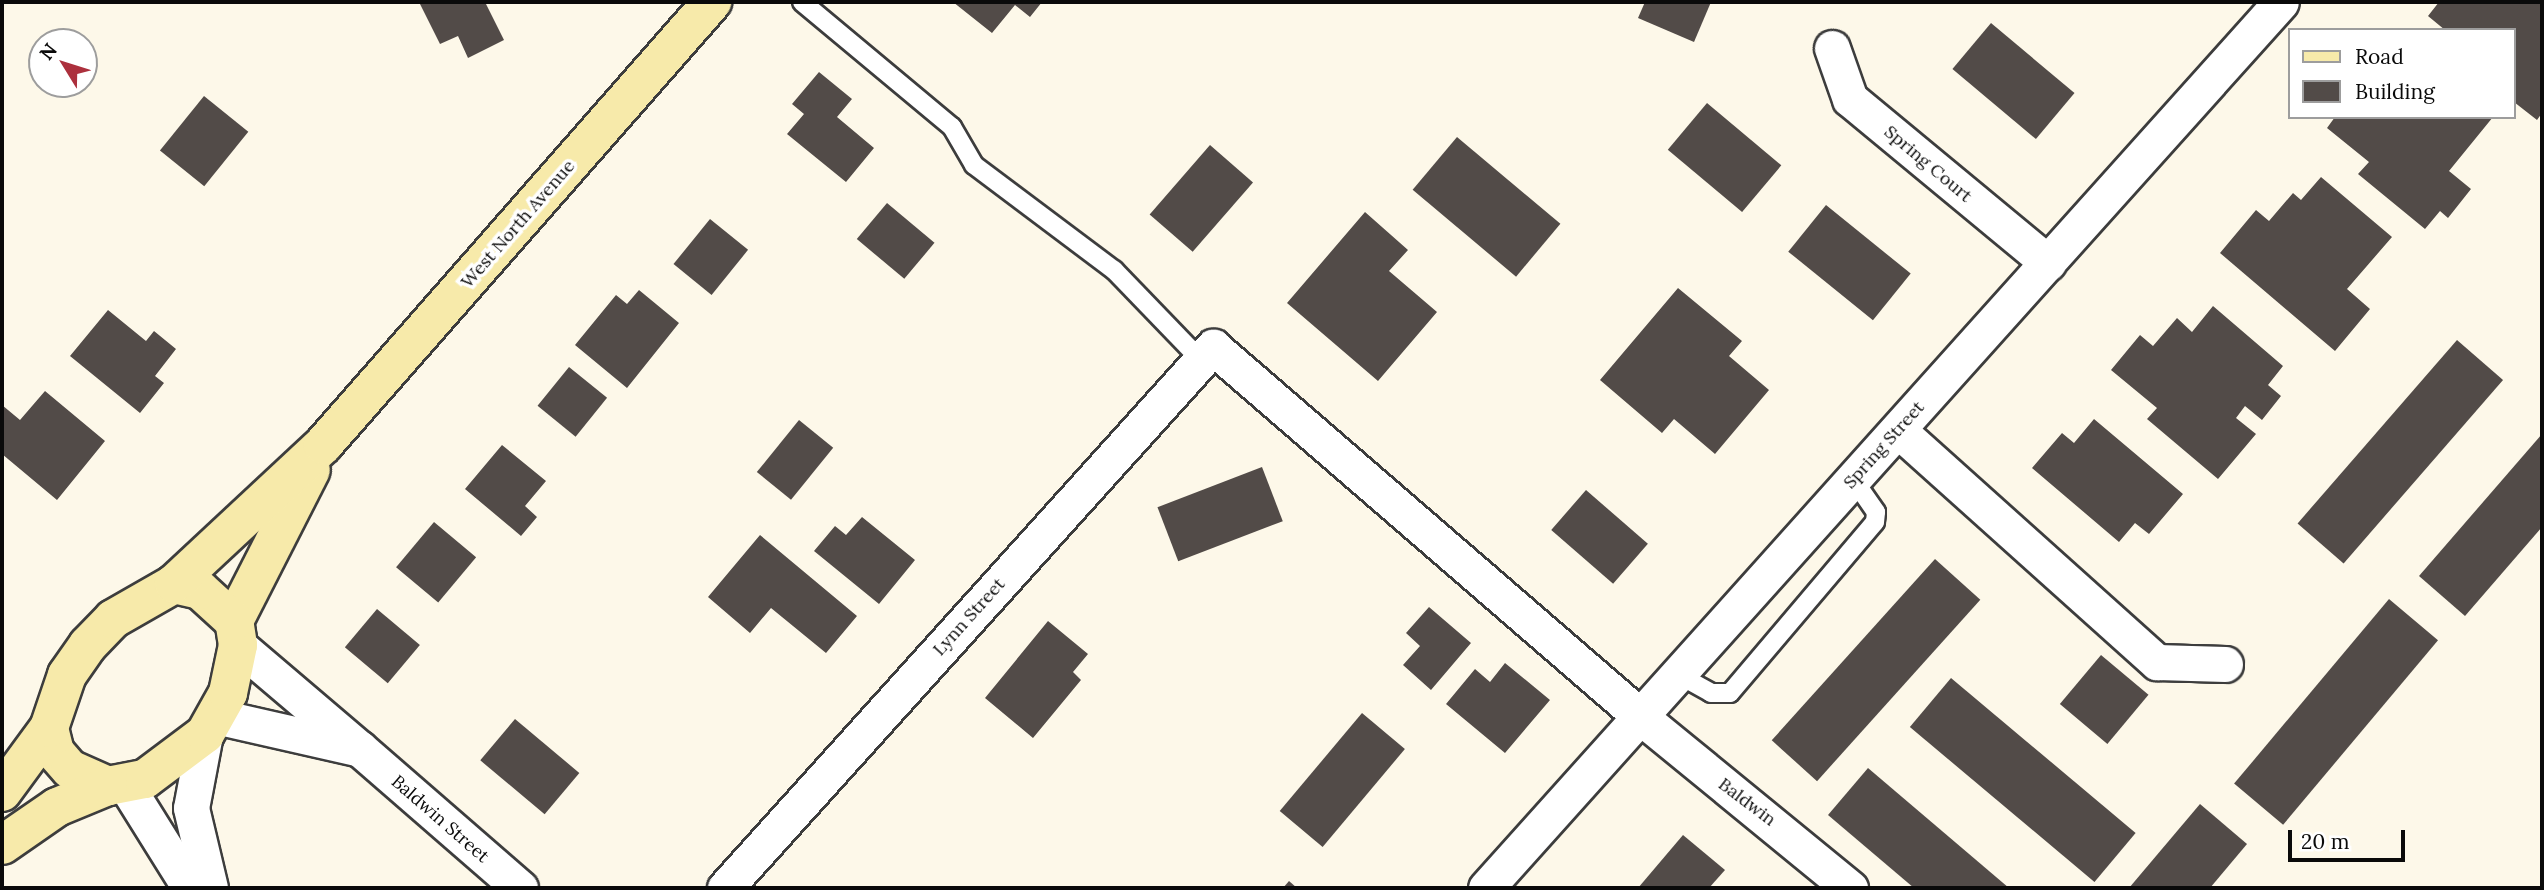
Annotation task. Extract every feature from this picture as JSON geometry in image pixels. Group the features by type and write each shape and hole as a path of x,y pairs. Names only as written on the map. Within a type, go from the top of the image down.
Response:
{"main road":[{"name":"West North Avenue","path":"2,792 49,728 67,675 88,645 113,619 174,584 323,445 697,7"},
{"name":"West North Avenue","path":"210,725 228,693 236,633 323,445"},
{"path":"174,584 200,590 236,633"},
{"path":"2,845 57,807 117,786 210,725"},
{"path":"49,728 55,752 70,769 117,786"}],"street":[{"name":"Spring Street","path":"1486,888 1642,718 2281,2"},
{"name":"Spring Court","path":"1832,48 1850,99 2048,263"},
{"name":"Baldwin","path":"1207,353 1642,718 1850,888"},
{"name":"Lynn Street","path":"725,888 1207,353"},
{"path":"1898,430 2157,662 2225,664"},
{"name":"Baldwin Street","path":"236,633 360,749 520,888"},
{"path":"210,725 191,808 211,888"},
{"name":"Baldwin Street","path":"210,725 360,749"},
{"path":"117,786 190,888"}],"lane":[{"path":"802,2 952,127 974,165 1114,270 1207,353"},
{"path":"1679,675 1721,697 1730,693 1875,522 1876,512 1853,479"}],"building":[{"path":"419,2 485,2 504,40 468,58 458,36 440,44"},
{"path":"953,2 1042,2 1030,17 1015,5 992,33"},
{"path":"1645,2 1711,2 1694,42 1638,18"},
{"path":"2439,2 2542,2 2542,113 2537,120 2516,104 2516,28 2443,28 2428,16"},
{"path":"1991,23 2074,93 2036,139 1952,69"},
{"path":"819,72 852,99 837,117 874,148 846,182 787,134 804,114 792,104"},
{"path":"204,96 248,132 204,186 160,150"},
{"path":"1707,103 1781,165 1742,212 1668,150"},
{"path":"2334,119 2491,119 2449,171 2471,189 2448,218 2440,211 2425,229 2358,174 2369,162 2327,128"},
{"path":"1457,137 1560,224 1516,277 1413,190"},
{"path":"1210,145 1253,182 1193,252 1150,214"},
{"path":"2321,177 2392,237 2347,289 2370,309 2335,351 2220,253 2256,210 2269,221 2293,193 2301,200"},
{"path":"887,203 934,243 904,279 857,239"},
{"path":"1826,205 1911,274 1873,320 1788,252"},
{"path":"1365,212 1408,250 1389,271 1437,312 1378,381 1287,303"},
{"path":"710,219 748,250 712,295 673,264"},
{"path":"1678,288 1742,341 1729,356 1769,390 1715,454 1674,419 1662,433 1600,380"},
{"path":"639,290 679,323 627,388 575,345 616,295 627,304"},
{"path":"2213,306 2283,366 2268,385 2281,396 2262,420 2245,406 2236,418 2256,434 2218,479 2147,419 2157,408 2111,370 2140,335 2153,346 2177,318 2192,332"},
{"path":"108,310 146,341 154,331 176,349 155,376 164,383 140,413 70,356"},
{"path":"2457,340 2503,380 2344,563 2298,523"},
{"path":"569,367 607,398 576,437 538,406"},
{"path":"45,391 105,441 57,500 2,454 2,405 20,420"},
{"path":"2094,419 2183,494 2149,534 2135,523 2119,542 2032,468 2062,433 2074,443"},
{"path":"799,420 833,448 791,500 757,472"},
{"path":"2542,434 2542,527 2465,616 2419,576"},
{"path":"502,445 546,481 525,506 537,517 521,536 465,489"},
{"path":"1262,467 1283,521 1178,561 1157,507"},
{"path":"1586,490 1648,544 1613,584 1551,530"},
{"path":"862,517 915,560 879,604 814,551 835,526 846,535"},
{"path":"434,522 476,557 438,603 396,567"},
{"path":"760,535 857,616 826,653 771,608 750,633 708,597"},
{"path":"1935,559 1980,600 1817,781 1772,740"},
{"path":"2389,599 2438,640 2283,825 2234,784"},
{"path":"1429,607 1471,643 1431,690 1403,665 1420,646 1406,633"},
{"path":"377,609 420,645 388,683 345,647"},
{"path":"1048,621 1088,654 1073,672 1081,680 1033,738 985,698"},
{"path":"2101,655 2148,695 2107,744 2060,704"},
{"path":"1505,663 1550,700 1505,753 1446,704 1475,669 1490,682"},
{"path":"1951,678 2136,833 2094,882 1910,727"},
{"path":"1362,713 1405,749 1323,847 1280,811"},
{"path":"515,719 579,773 545,814 480,760"},
{"path":"1868,768 2009,888 1914,888 1828,815"},
{"path":"2200,804 2247,844 2210,888 2129,888"},
{"path":"1683,835 1725,870 1709,888 1638,888"},
{"path":"1289,881 1297,888 1283,888"}]}
